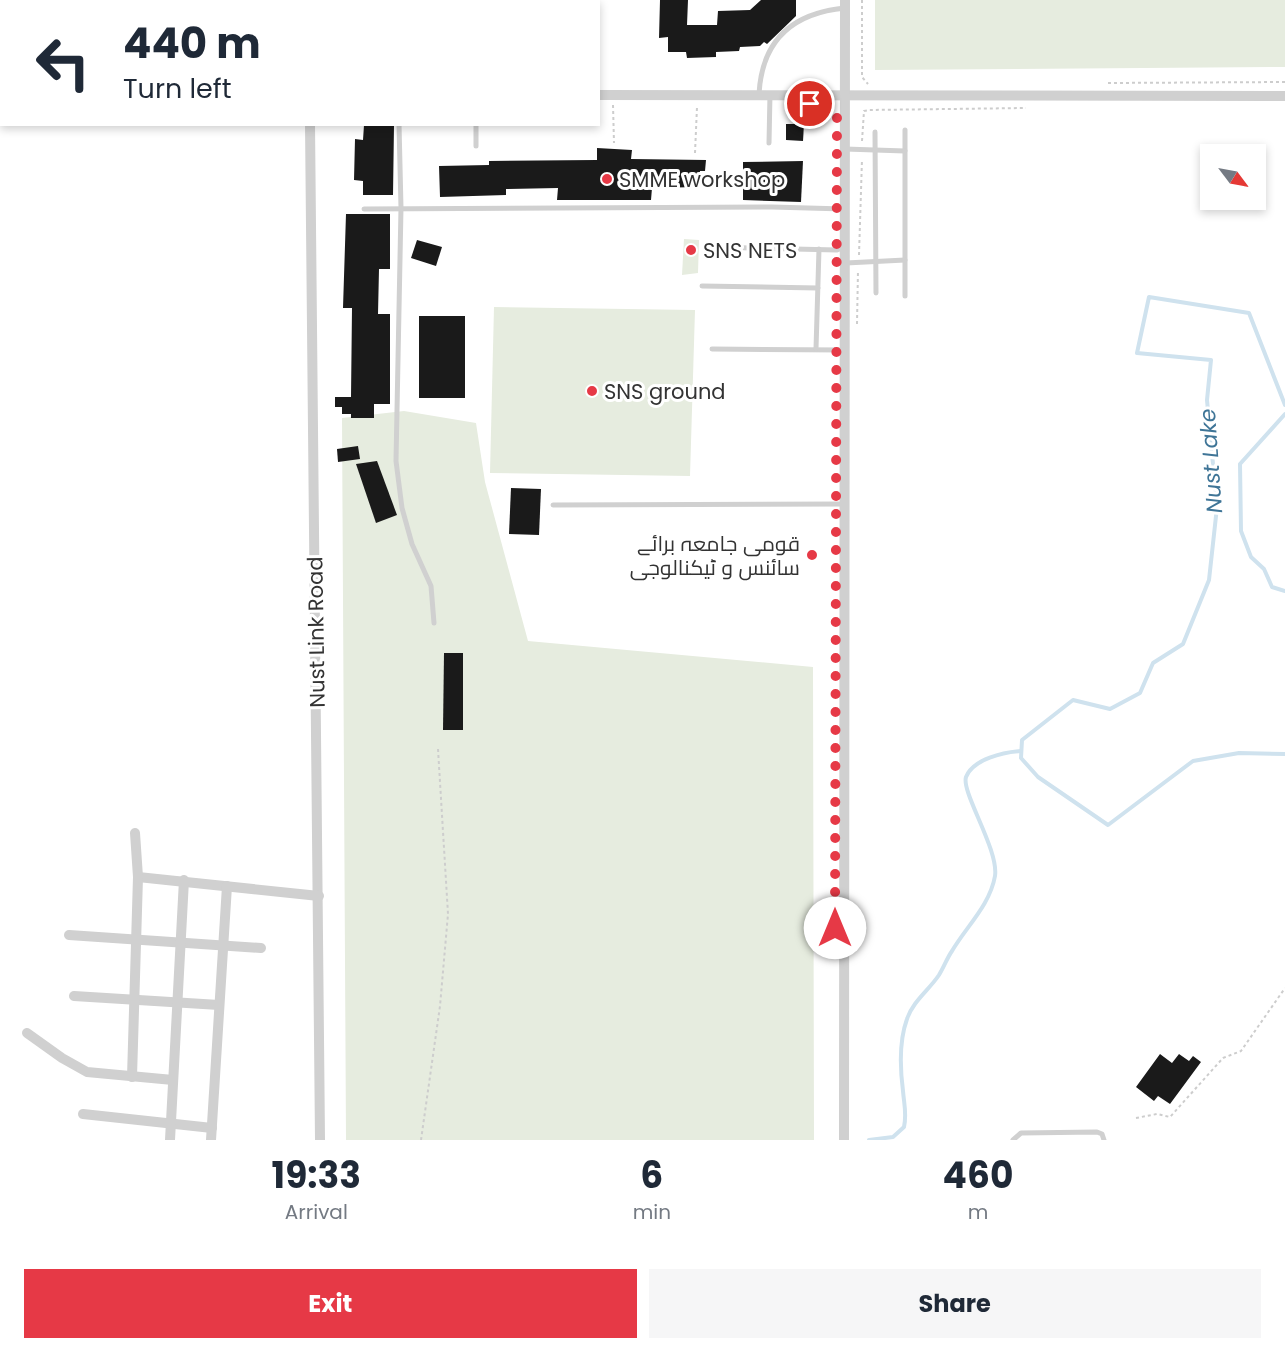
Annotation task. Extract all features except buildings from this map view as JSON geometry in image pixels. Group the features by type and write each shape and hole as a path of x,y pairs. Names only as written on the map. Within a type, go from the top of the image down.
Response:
{"street":[{"path":"844,1140 845,4"},
{"path":"600,95 1285,96"},
{"name":"Nust Link Road","path":"310,126 320,1140"},
{"path":"132,1077 138,876 135,833"},
{"path":"138,876 319,896"},
{"path":"170,1140 184,880"},
{"path":"211,1140 227,886"},
{"path":"69,935 261,948"},
{"path":"74,996 219,1005"},
{"path":"27,1034 87,1072 173,1080"},
{"path":"83,1114 212,1128"}],"lane":[{"path":"769,143 763,65 769,51 806,15 845,4"},
{"path":"399,126 401,208 396,460 402,508 412,544 431,586 434,623"},
{"path":"476,126 476,146"},
{"path":"905,130 905,296"},
{"path":"875,132 876,293"},
{"path":"845,150 905,151"},
{"path":"364,209 844,209"},
{"path":"706,248 819,249 845,247"},
{"path":"816,349 819,249"},
{"path":"846,263 905,260"},
{"path":"702,286 818,288"},
{"path":"712,349 846,350"},
{"path":"553,505 846,504"},
{"path":"1013,1140 1021,1133 1097,1132 1102,1134 1104,1140"}],"path":[{"path":"862,0 862,77 866,83 871,84"},
{"path":"1107,83 1285,82"},
{"path":"606,105 613,105 614,143"},
{"path":"695,153 697,105"},
{"path":"857,335 864,111 1030,108"},
{"path":"421,1140 440,1006 448,914 438,749"},
{"path":"1136,1118 1157,1114 1170,1117 1223,1058 1241,1051 1285,988"}],"shaded area":[{"path":"875,0 1285,0 1285,67 875,70"},
{"name":"SNS NETS","path":"684,239 699,240 698,273 682,275"},
{"name":"SNS ground","path":"494,307 695,310 690,476 490,473"},
{"path":"404,411 476,423 485,482 528,641 813,667 814,1140 346,1140 342,418"}],"waterway":[{"name":"Nust Lake","path":"1285,405 1249,313 1149,297 1137,353 1211,360 1207,400 1217,507 1209,580 1183,644 1153,663 1140,693 1110,709 1073,700 1022,740 1021,758 1038,777 1108,825 1193,761 1239,753 1285,754"},
{"name":"Nust Lake","path":"1285,414 1240,464 1241,531 1251,557 1264,569 1272,587 1285,591"},
{"path":"869,1140 893,1137 904,1127 901,1055 907,1019 917,1001 939,975 950,954 983,906 995,876 995,865 969,795 966,777 975,765 982,761 998,755 1021,751"}],"place":[{"name":"SMME workshop","path":"607,179"},
{"name":"SNS NETS","path":"691,250"},
{"name":"SNS ground","path":"592,391"},
{"name":"قومی جامعہ برائے سائنس و ٹیکنالوجی","path":"812,555"}],"route":[{"path":"810,104 828,104 837,112 835,928"}]}
